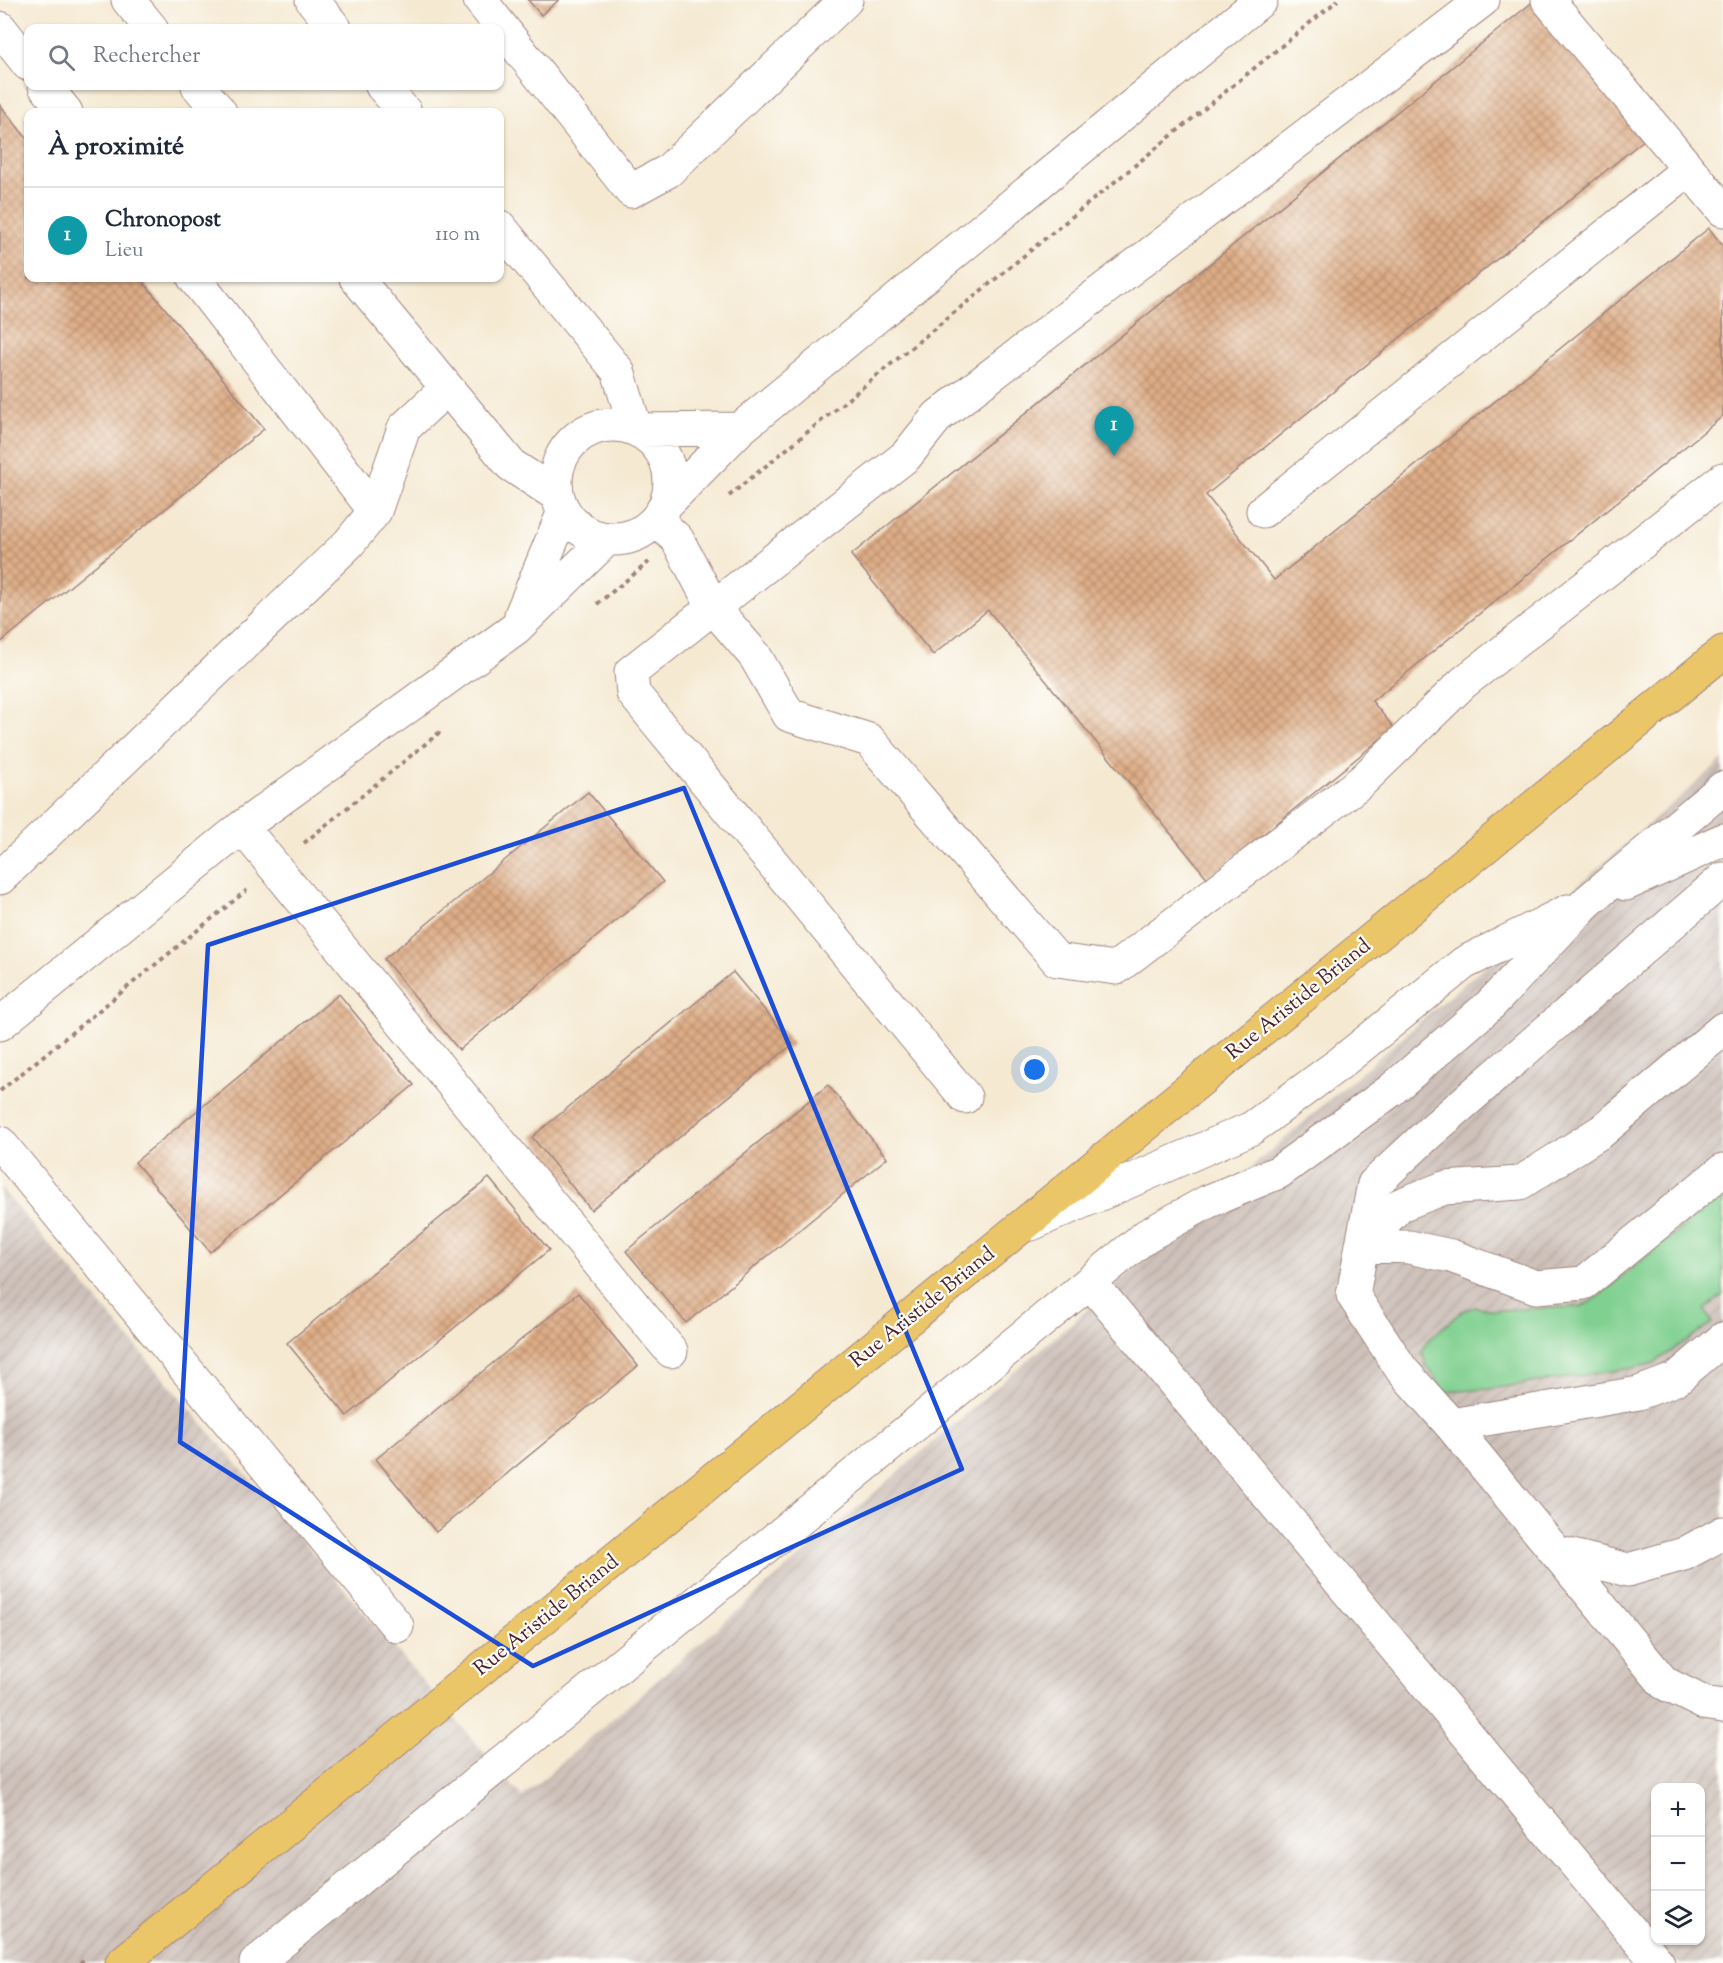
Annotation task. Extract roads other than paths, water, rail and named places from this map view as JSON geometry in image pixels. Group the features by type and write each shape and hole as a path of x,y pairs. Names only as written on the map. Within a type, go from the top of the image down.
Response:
{"main road":[{"name":"Rue Aristide Briand","path":"122,1963 1723,652"}],"lane":[{"path":"128,0 148,24"},
{"path":"312,0 332,24"},
{"path":"480,0 499,24"},
{"path":"504,30 631,190 668,171 846,0"},
{"path":"359,282 511,465 560,503 575,525 590,535 608,539 626,538 642,531 661,513 740,429 1261,0"},
{"path":"965,1097 633,693 632,672 906,456 938,416 1483,0"},
{"path":"1548,0 1723,210"},
{"path":"0,28 24,59"},
{"path":"48,90 63,108"},
{"path":"201,90 217,108"},
{"path":"386,90 401,108"},
{"path":"1263,511 1689,169"},
{"path":"504,232 618,371 636,430 651,440 662,453 669,470 670,488 661,513"},
{"path":"197,282 375,511"},
{"path":"0,878 349,543 375,511 404,428 447,388"},
{"path":"516,628 560,503 556,477 561,459 570,444 584,433 601,427 618,425 636,430 740,429"},
{"path":"661,513 713,607 755,657 789,715 869,740 1057,960 1116,968 1362,782 1463,682 1723,479"},
{"path":"0,1024 242,827 516,628 608,539"},
{"path":"256,1963 1146,1236 1207,1202 1280,1172 1390,1091 1490,1005 1587,902 1723,788"},
{"path":"1659,869 1723,816"},
{"path":"242,827 671,1351"},
{"path":"1018,1230 1252,1128 1339,1064 1464,963 1587,902 1723,840"},
{"path":"1723,879 1430,1132 1374,1184 1353,1295 1402,1370 1451,1425 1664,1683 1704,1703 1723,1706"},
{"path":"1362,1245 1400,1205 1444,1188 1520,1183 1602,1131 1723,1029"},
{"path":"0,1143 397,1626"},
{"path":"1362,1245 1408,1247 1451,1256 1536,1287 1584,1283 1723,1170"},
{"path":"1090,1283 1658,1963"},
{"path":"1451,1425 1639,1393 1676,1379 1723,1339"},
{"path":"1556,1552 1628,1570 1684,1554 1723,1533"}],"place":[{"name":"Chronopost","path":"1114,456"}]}
